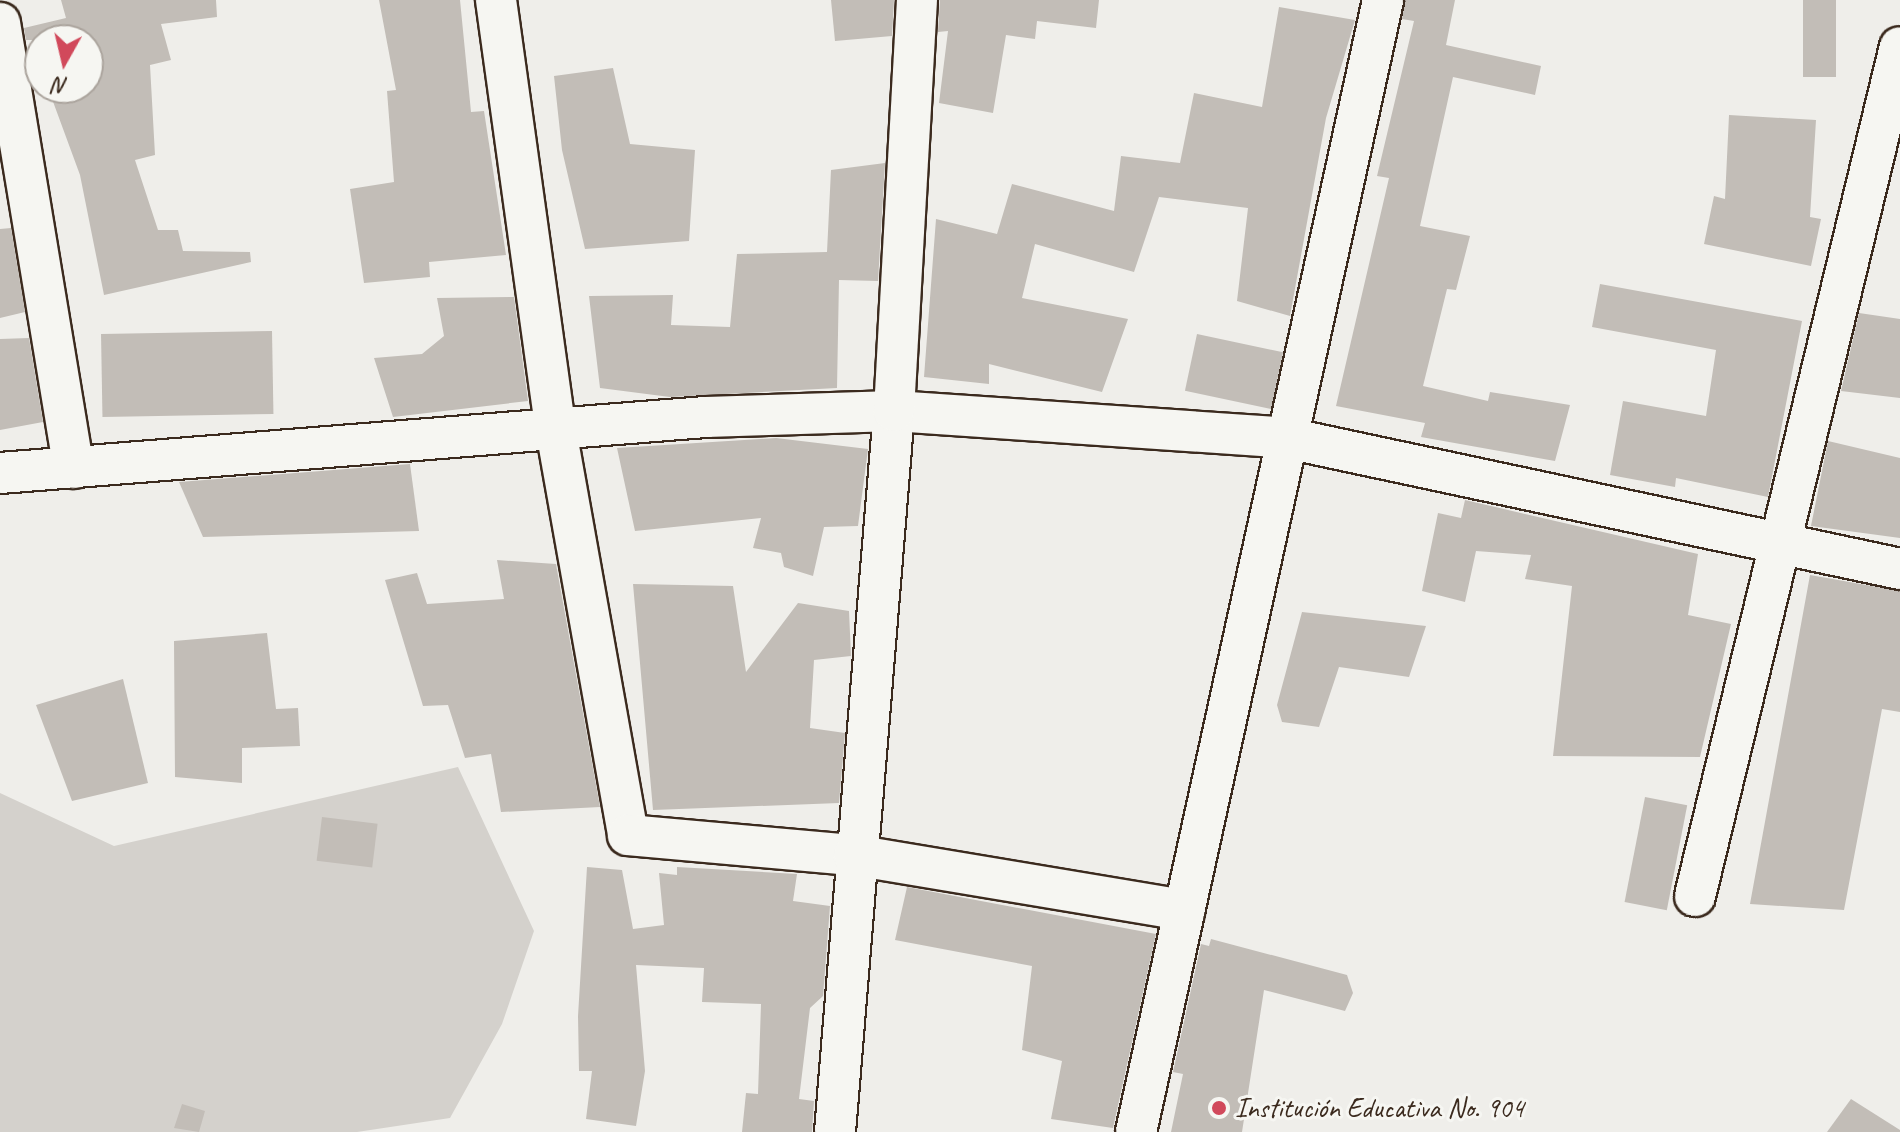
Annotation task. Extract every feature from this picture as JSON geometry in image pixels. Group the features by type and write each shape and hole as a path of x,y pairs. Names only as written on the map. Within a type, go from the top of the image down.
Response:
{"street":[{"path":"496,0 556,430 628,835 854,855 1184,910"},
{"path":"835,1132 854,855 894,411 917,0"},
{"path":"1136,1132 1383,0"},
{"path":"0,23 74,468"},
{"path":"1695,896 1900,47"},
{"path":"0,473 556,430 894,411 1287,438 1900,569"}],"shaded area":[{"path":"458,767 534,931 502,1024 450,1118 357,1132 0,1132 0,793 114,846"}],"building":[{"path":"61,0 216,0 217,17 161,24 171,60 150,65 155,155 135,160 158,230 178,230 183,251 250,252 251,262 104,295 80,175 54,104 104,104 104,24 41,24 66,18"},
{"path":"379,0 460,0 471,112 484,111 506,255 429,262 430,277 364,283 350,189 394,182 387,91 396,90"},
{"path":"831,0 894,0 892,36 835,41"},
{"path":"940,0 1099,0 1096,28 1037,21 1035,39 1006,35 993,113 939,103 948,31 938,32"},
{"path":"1405,0 1455,0 1446,45 1541,66 1535,95 1453,77 1420,226 1470,236 1456,290 1447,289 1423,386 1488,401 1490,392 1570,405 1555,461 1421,437 1425,423 1336,406 1389,178 1377,176 1414,21 1402,19"},
{"path":"1803,0 1836,0 1836,77 1803,77"},
{"path":"1279,7 1355,20 1326,118 1290,316 1237,301 1248,208 1159,197 1134,272 1035,244 1022,298 1128,319 1102,392 989,364 989,384 924,377 936,219 997,234 1012,184 1114,211 1121,156 1180,163 1194,93 1262,107"},
{"path":"613,68 630,144 695,150 689,241 585,249 562,150 554,76"},
{"path":"1729,115 1816,120 1810,217 1821,219 1811,266 1704,244 1714,196 1725,199"},
{"path":"885,163 878,281 839,280 837,388 670,397 600,388 589,296 673,295 671,325 730,327 737,254 827,252 831,170"},
{"path":"11,228 25,312 0,318 0,229"},
{"path":"1600,284 1802,321 1768,497 1676,478 1675,487 1610,475 1623,401 1706,416 1716,350 1592,327"},
{"path":"514,297 528,401 393,417 374,358 422,354 444,336 437,298"},
{"path":"1859,313 1900,319 1900,398 1841,391"},
{"path":"272,331 273,414 102,417 101,334"},
{"path":"1197,334 1283,352 1271,409 1185,391"},
{"path":"29,338 43,422 0,430 0,339"},
{"path":"776,438 868,449 858,526 824,527 813,576 784,567 781,553 753,548 761,518 635,531 617,448"},
{"path":"1828,441 1900,458 1900,538 1811,526"},
{"path":"410,464 419,531 203,537 179,482"},
{"path":"1465,500 1698,554 1688,615 1731,624 1700,757 1553,756 1572,586 1525,579 1531,555 1476,551 1465,602 1422,591 1438,513 1461,518"},
{"path":"497,560 556,564 600,807 501,812 491,754 465,758 448,705 423,706 385,580 417,573 427,604 504,599"},
{"path":"1810,575 1900,591 1900,712 1882,709 1844,910 1750,904"},
{"path":"633,584 733,586 746,672 798,603 849,611 851,656 814,660 810,728 845,733 839,803 653,810"},
{"path":"1302,612 1426,626 1409,677 1339,667 1319,727 1282,722 1277,705"},
{"path":"267,633 276,709 298,708 300,746 242,748 242,783 175,777 174,641"},
{"path":"123,679 148,783 72,801 36,705"},
{"path":"1645,797 1687,805 1667,910 1625,902"},
{"path":"322,817 378,824 372,867 317,861"},
{"path":"587,867 622,870 633,929 664,925 659,873 677,875 677,867 797,874 793,901 830,906 823,996 810,1008 799,1099 814,1101 812,1132 742,1132 746,1093 758,1094 761,1004 702,1002 704,968 636,965 645,1071 636,1126 586,1119 592,1071 579,1071 578,1016"},
{"path":"907,887 1156,934 1113,1128 1051,1119 1062,1061 1022,1050 1032,966 895,940"},
{"path":"1211,939 1347,975 1353,993 1345,1011 1264,990 1242,1132 1171,1132 1183,1074 1173,1072 1201,944 1209,946"},
{"path":"1851,1099 1900,1130 1900,1132 1827,1132"},
{"path":"182,1104 205,1111 199,1132 174,1128"}],"place":[{"name":"Institución Educativa No. 904","path":"1219,1108"}]}
